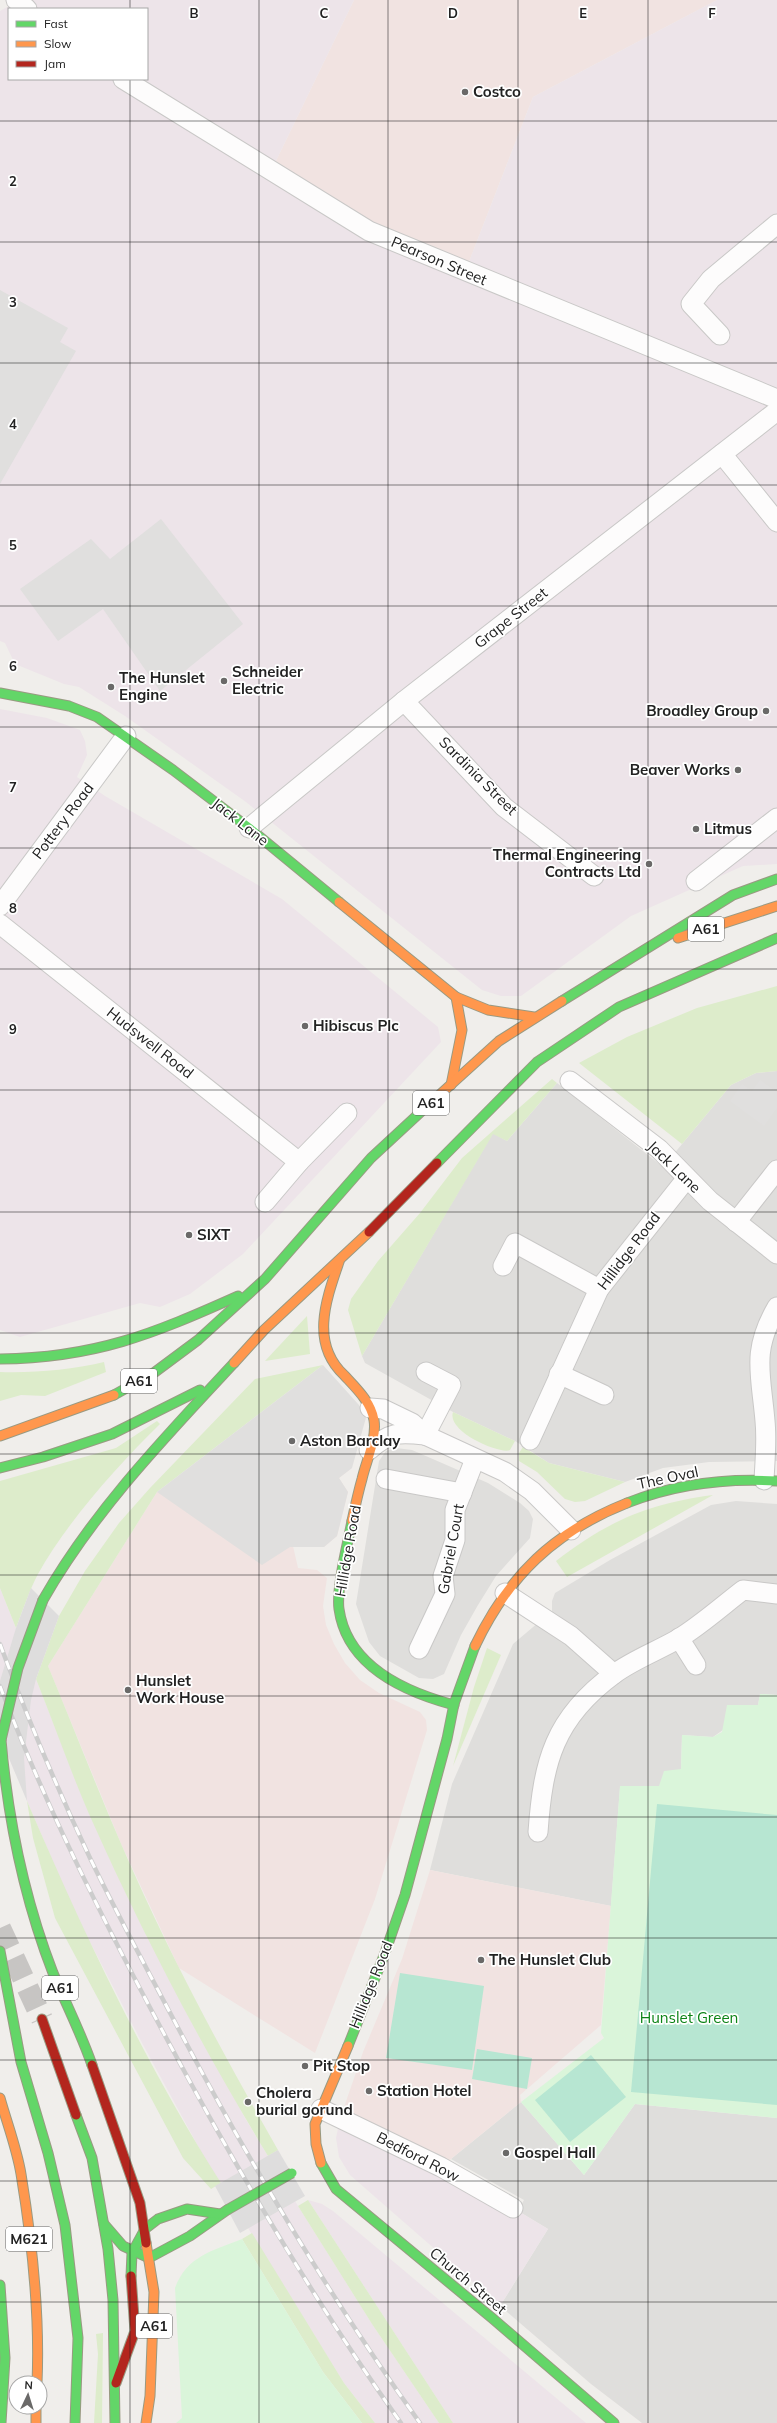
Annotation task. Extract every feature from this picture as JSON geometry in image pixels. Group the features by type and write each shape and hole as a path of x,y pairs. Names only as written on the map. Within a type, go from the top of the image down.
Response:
{"main road":[{"name":"Jack Lane","path":"0,692 69,706 96,716 126,736 248,828 456,997 488,1010 534,1017"},
{"path":"636,953 733,895 777,879"},
{"name":"A61","path":"0,1436 90,1405 122,1391 155,1372 198,1340 256,1288 371,1158 499,1041 534,1017 636,953 777,906"},
{"name":"A61","path":"146,2423 150,2396 154,2336 154,2292 140,2203 87,2050 53,1972 22,1878 6,1799 1,1745 10,1690 25,1641 43,1600 64,1563 90,1527 181,1419 264,1330 339,1262 537,1062 619,1007 777,938"},
{"path":"744,953 777,948"},
{"path":"451,1085 462,1030 456,997"},
{"path":"339,1262 324,1314 325,1343 333,1364 358,1390 370,1408"},
{"path":"0,1359 42,1358 96,1350 148,1333 256,1288"},
{"name":"A61","path":"0,1468 43,1457 112,1434 219,1380"},
{"name":"Hillidge Road","path":"370,1408 374,1424 341,1586 339,1607 343,1628 362,1660 377,1673 396,1684 454,1705"},
{"name":"The Oval","path":"571,1530 632,1500 661,1491 722,1482 771,1480"},
{"name":"Hillidge Road","path":"313,2155 315,2124 380,1966 406,1895 454,1705 470,1656 505,1593 527,1567 571,1530"},
{"path":"0,1951 20,2062 48,2153 65,2225 78,2338 75,2423"},
{"name":"A61","path":"42,2019 92,2158 104,2224 113,2300 116,2383 115,2423"},
{"name":"M621","path":"0,2098 21,2173 33,2277 38,2356 37,2375"},
{"name":"Church Street","path":"313,2155 336,2189 492,2318 614,2423"},
{"path":"104,2224 116,2241 132,2253 149,2258 190,2236 224,2212 295,2170"},
{"path":"116,2383 135,2331 131,2280 132,2253 145,2229 158,2219 178,2211 224,2212"},
{"path":"0,2288 5,2358 1,2423"}],"street":[{"path":"16,0 26,8"},
{"name":"Pearson Street","path":"125,80 368,231 777,399"},
{"path":"720,334 691,304 711,279 777,224"},
{"name":"Grape Street","path":"248,828 404,701 777,411"},
{"path":"722,454 777,522"},
{"name":"Sardinia Street","path":"404,701 504,807 594,876"},
{"name":"Pottery Road","path":"0,906 126,736"},
{"path":"696,881 777,818"},
{"name":"Hudswell Road","path":"0,924 299,1162"},
{"name":"Jack Lane","path":"570,1081 659,1149 710,1201 777,1254"},
{"path":"265,1202 299,1162 346,1113"},
{"path":"736,1222 777,1170"},
{"name":"Hillidge Road","path":"530,1440 599,1289 687,1178"},
{"path":"503,1266 514,1243 599,1289"},
{"path":"771,1480 766,1422 758,1361 762,1338 777,1307"},
{"path":"425,1435 451,1385 426,1372"},
{"path":"559,1374 604,1395"},
{"path":"370,1408 383,1409 412,1423 425,1435 505,1472 532,1491 571,1530"},
{"path":"369,1450 383,1437 400,1432 425,1435"},
{"name":"Gabriel Court","path":"420,1649 445,1594 443,1576 455,1540 454,1510 476,1459"},
{"name":"Gabriel Court","path":"386,1480 462,1493"},
{"path":"538,1832 542,1787 546,1765 558,1733 581,1705 614,1674 679,1638 743,1590 777,1594"},
{"path":"505,1593 571,1636 603,1662 614,1674"},
{"path":"679,1638 696,1666"},
{"name":"Bedford Row","path":"321,2109 441,2167 513,2208"}],"shaded area":[{"path":"20,0 354,0 272,169 465,272 533,97 717,0 777,0 777,864 743,866 631,916 521,996 501,996 482,990 246,802 125,716 79,687 64,684 15,664 5,643 0,641 0,11"},
{"path":"354,0 717,0 533,97 465,272 272,169"},
{"path":"0,290 68,328 60,342 76,351 0,484"},
{"path":"161,519 243,624 160,691 103,609 58,641 20,589 91,539 110,559"},
{"path":"0,709 47,718 80,730 85,741 87,755 77,777 105,796 282,899 438,1027 441,1042 243,1254 190,1294 160,1307 140,1303 20,1337 0,1330"},
{"path":"777,1071 777,1461 709,1462 663,1468 625,1482 549,1463 515,1441 453,1412 365,1363 362,1356 493,1133 507,1141 557,1083 663,1167 731,1085 756,1073"},
{"path":"760,1080 777,1092 777,1108 764,1126 730,1101 742,1084 752,1091"},
{"name":"Aston Barclay","path":"323,1365 367,1414 352,1468 339,1478 348,1492 337,1536 324,1547 290,1547 262,1565 157,1492"},
{"path":"396,1448 412,1450 488,1483 520,1503 529,1511 533,1519 530,1538 496,1576 461,1635 444,1674 433,1679 419,1678 380,1656 369,1642 356,1604 379,1461 386,1451"},
{"name":"Aston Barclay","path":"352,1468 339,1478 348,1492 337,1536 324,1547 293,1546 298,1568 317,1570 327,1578 323,1606 326,1625 334,1644 345,1663 360,1680 379,1693 420,1712 426,1720 427,1730 375,1899 315,2053 179,1968 122,1846 48,1666 157,1492"},
{"path":"736,1501 777,1504 777,1695 760,1694 758,1705 713,1737 682,1735 681,1769 660,1786 620,1787 611,1906 430,1870 452,1784 513,1644 552,1611 552,1601 555,1593 610,1560 711,1505"},
{"path":"0,1588 89,1813 163,1966 245,2118 298,2206 372,2324 439,2423 375,2423 344,2383 204,2157 141,2041 72,1907 0,1737"},
{"path":"430,1870 611,1906 601,2025 520,2095 521,2102 441,2167 340,2119 363,2052 402,1959"},
{"path":"521,2102 584,2175 635,2104 777,2118 777,2423 642,2423 591,2384 500,2306 548,2229 518,2211 524,2200 451,2159"},
{"path":"340,2119 513,2208 548,2229 500,2306 350,2175 339,2157 336,2138"},
{"path":"308,2200 322,2204 333,2211 586,2423 453,2423"}],"green space":[{"path":"777,986 777,1071 756,1073 731,1085 682,1144 579,1063 627,1037 697,1008"},
{"path":"552,1079 557,1083 507,1141 493,1134 362,1356 348,1310 351,1299 378,1261 420,1213 462,1158"},
{"path":"307,1316 310,1354 265,1361"},
{"path":"104,1362 106,1372 45,1396 21,1395 0,1401 0,1372 52,1370"},
{"path":"323,1365 157,1492 48,1666 112,1824 157,1923 215,2038 278,2150 268,2156 219,2073 173,1988 129,1901 89,1814 36,1679 59,1616 85,1571 119,1523 150,1488 255,1379"},
{"path":"453,1412 515,1441 510,1450 505,1451 496,1449 466,1434 453,1420"},
{"path":"157,1421 160,1424 110,1476 78,1515 50,1554 38,1574 16,1628 0,1588 0,1481 116,1448"},
{"path":"523,1447 549,1463 625,1482 585,1501 575,1502 565,1499 537,1472 519,1461 519,1453"},
{"path":"713,1495 567,1577 556,1561 593,1535 629,1516 668,1503"},
{"path":"487,1648 501,1655 453,1766 474,1687"},
{"name":"Hunslet Green","path":"760,1694 777,1695 777,2118 635,2104 584,2175 521,2102 604,2038 601,2033 620,1786 659,1786 664,1771 681,1769 682,1735 713,1737 722,1732 727,1705 758,1705"},
{"path":"27,1801 70,1899 116,1996 166,2091 221,2183 211,2189 183,2158 55,1918 33,1838"},
{"path":"657,1804 777,1815 777,2105 631,2092"},
{"path":"400,1973 484,1986 472,2070 386,2058"},
{"path":"477,2049 532,2058 527,2089 472,2079"},
{"path":"591,2055 626,2097 570,2142 535,2100"},
{"path":"308,2200 453,2423 439,2423 372,2324 298,2206"},
{"path":"252,2233 344,2383 375,2423 362,2423 323,2372 242,2239"},
{"path":"242,2239 323,2372 362,2423 176,2423 182,2418 175,2288 186,2269 202,2256"},
{"path":"103,2333 102,2423 94,2423 98,2354 96,2334"}],"pier":[{"path":"31,1588 59,1616 36,1679 31,1700 24,1758 27,1801 0,1737 0,1681 16,1628"},
{"path":"278,2150 305,2196 240,2233 215,2186"}],"tunnel":[{"path":"0,1928 42,2019"}],"railway":[{"path":"0,1644 43,1752 90,1858 132,1941 204,2076 291,2228 386,2375 420,2423"},
{"path":"0,1686 17,1730 75,1861 189,2081 246,2181 305,2279 336,2328 401,2423"}],"traffic: fast":[{"path":"0,693 69,706 97,717 173,770 249,828 339,902"},
{"path":"562,1001 733,895 777,879"},
{"path":"437,1163 537,1062 619,1007 777,938"},
{"path":"114,1395 155,1372 198,1340 265,1279 371,1158 425,1108"},
{"path":"0,1359 34,1358 95,1349 178,1322 238,1296"},
{"path":"43,1600 84,1536 131,1476 234,1363"},
{"path":"0,1468 43,1457 112,1434 200,1390"},
{"path":"627,1503 664,1491 701,1484 739,1480 777,1481"},
{"path":"352,1521 339,1590 339,1609 344,1629 353,1646 366,1661 381,1674 398,1684 416,1693 454,1705"},
{"path":"1,1740 18,1668 43,1600"},
{"path":"348,2046 385,1953 405,1895 447,1739 454,1704 475,1646"},
{"path":"1,1740 13,1829 34,1916 53,1973 92,2065"},
{"path":"0,1951 21,2062 48,2153 65,2225 78,2338 75,2423"},
{"path":"76,2115 92,2158 108,2249 113,2300 115,2423"},
{"path":"321,2163 336,2189 492,2318 614,2423"},
{"path":"227,2210 292,2173"},
{"path":"131,2276 132,2253 145,2229 158,2219 187,2209 220,2214"},
{"path":"104,2224 123,2246 149,2258 190,2236 227,2210"},
{"path":"0,2285 5,2358 1,2423"}],"traffic: slow":[{"path":"339,902 456,997 488,1010 534,1017"},
{"path":"678,938 777,906"},
{"path":"451,1085 462,1030 456,997"},
{"path":"425,1108 499,1041 562,1001"},
{"path":"234,1363 264,1330 369,1232"},
{"path":"339,1262 326,1306 324,1335 327,1349 333,1363 358,1390 370,1407 375,1427 373,1442 352,1521"},
{"path":"0,1436 114,1395"},
{"path":"475,1646 488,1621 503,1598 519,1577 536,1559 556,1542 577,1528 627,1503"},
{"path":"321,2163 316,2144 315,2124 348,2046"},
{"path":"0,2098 19,2165 29,2225 36,2305 37,2375"},
{"path":"146,2243 154,2292 150,2396 146,2423"},
{"path":"36,2415 36,2423"}],"traffic: jam":[{"path":"369,1232 437,1163"},
{"path":"42,2019 76,2115"},
{"path":"92,2065 140,2203 146,2243"},
{"path":"116,2383 135,2331 131,2276"}],"place":[{"name":"Costco","path":"465,92"},
{"name":"Schneider Electric","path":"224,681"},
{"name":"The Hunslet Engine","path":"111,687"},
{"name":"Broadley Group","path":"766,711"},
{"name":"Beaver Works","path":"738,770"},
{"name":"Litmus","path":"696,829"},
{"name":"Thermal Engineering Contracts Ltd","path":"649,864"},
{"name":"Hibiscus Plc","path":"305,1026"},
{"name":"SIXT","path":"189,1235"},
{"name":"Aston Barclay","path":"292,1441"},
{"name":"Hunslet Work House","path":"128,1690"},
{"name":"The Hunslet Club","path":"481,1960"},
{"name":"Pit Stop","path":"305,2066"},
{"name":"Station Hotel","path":"369,2091"},
{"name":"Cholera burial gorund","path":"248,2102"},
{"name":"Gospel Hall","path":"506,2153"}]}
